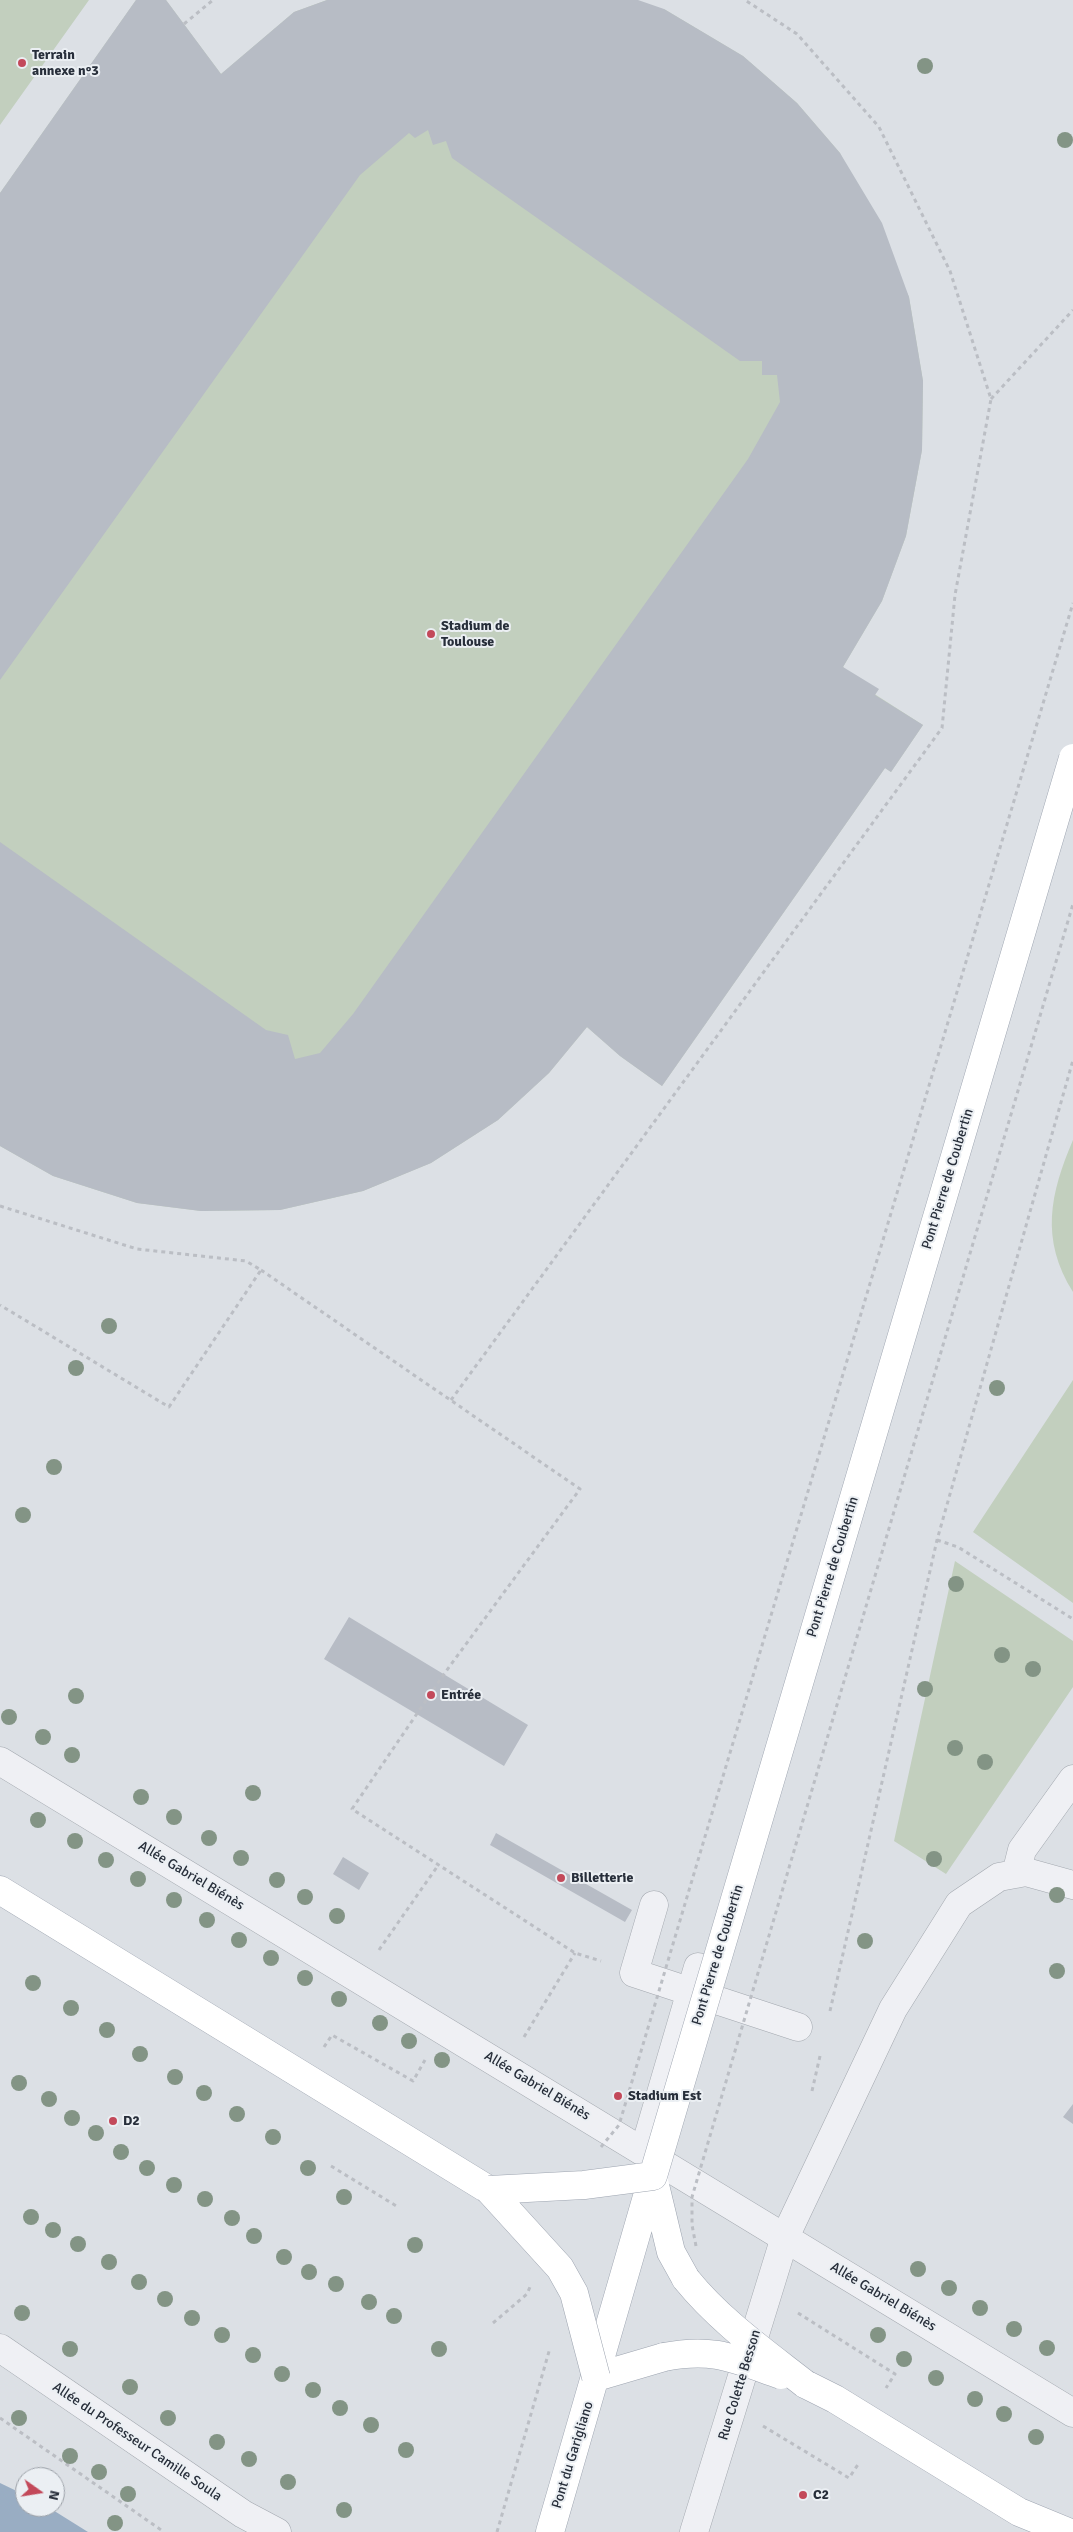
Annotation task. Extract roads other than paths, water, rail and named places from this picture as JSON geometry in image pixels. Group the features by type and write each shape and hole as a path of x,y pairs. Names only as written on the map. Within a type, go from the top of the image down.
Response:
{"main road":[{"name":"Pont Pierre de Coubertin","path":"596,2377 648,2163 1073,758"},
{"path":"2,1893 489,2190 560,2268 574,2293 596,2377 664,2357 690,2352 721,2354 805,2384 835,2399 1026,2522 1068,2532"},
{"path":"489,2190 584,2185 648,2163 671,2252 686,2279 705,2302 728,2324 805,2384"},
{"name":"Pont du Garigliano","path":"550,2532 596,2377"}],"street":[{"name":"Allée Gabriel Biénès","path":"0,1761 507,2068 648,2163 785,2237 1073,2413"},
{"path":"1073,1778 1022,1850 1016,1874 1026,1872 1073,1885"},
{"name":"Rue Colette Besson","path":"694,2532 785,2237 893,2009 959,1904 999,1877 1016,1874"},
{"path":"654,1905 634,1973 695,1979 798,2027"},
{"path":"648,2163 695,1979"},
{"name":"Allée du Professeur Camille Soula","path":"0,2348 244,2514 277,2532"}],"water":[{"path":"0,2483 15,2490 15,2517 64,2517 88,2532 0,2532"}],"place":[{"name":"Terrain annexe n°3","path":"22,63"},
{"name":"Stadium de Toulouse","path":"431,634"},
{"name":"Entrée","path":"431,1695"},
{"name":"Billetterie","path":"561,1878"},
{"name":"Stadium Est","path":"618,2096"},
{"name":"D2","path":"113,2121"},
{"name":"C2","path":"803,2495"}]}
